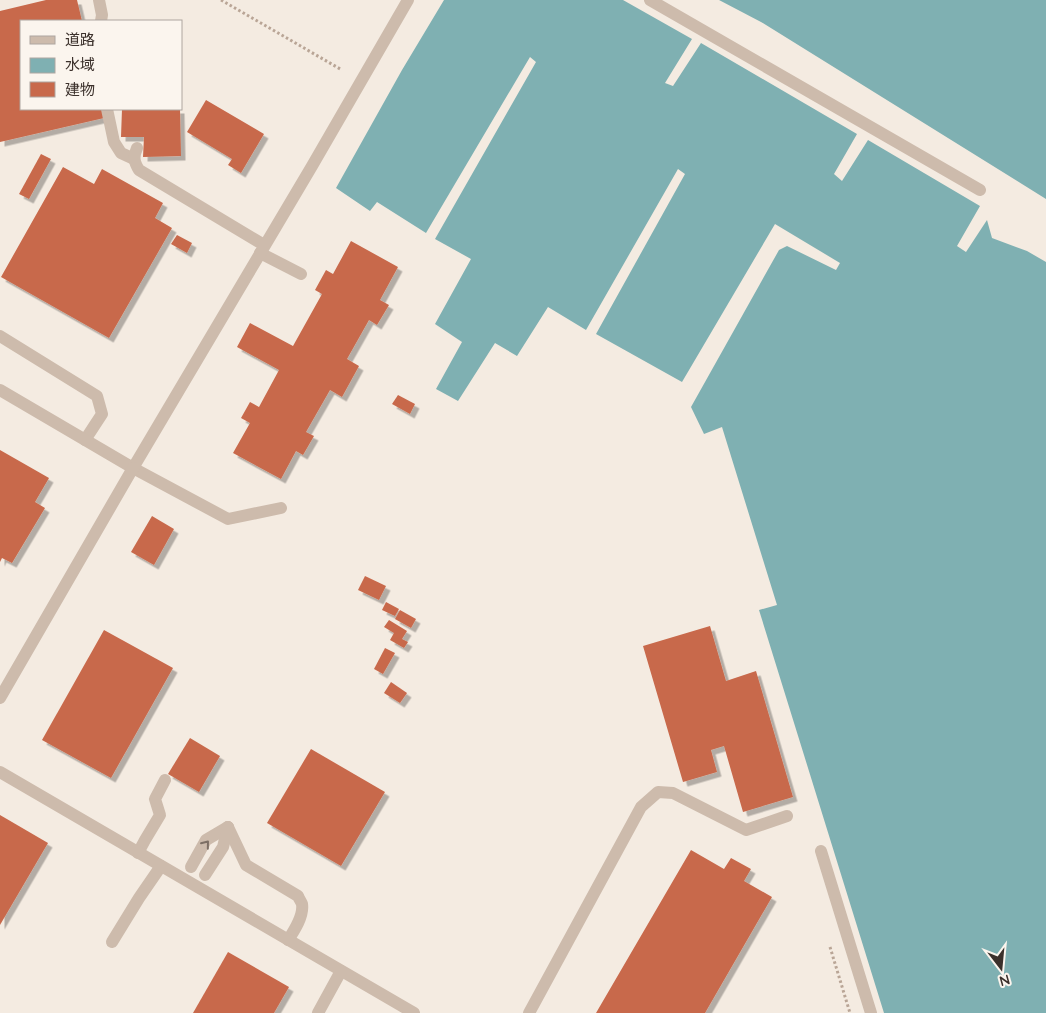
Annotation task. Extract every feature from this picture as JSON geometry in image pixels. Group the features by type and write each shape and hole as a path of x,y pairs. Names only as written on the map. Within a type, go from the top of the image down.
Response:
{"street":[{"path":"99,0 101,20"},
{"path":"0,698 408,0"},
{"path":"650,0 980,190"},
{"path":"107,110 114,142 121,152 136,153 135,165 139,170 300,274"},
{"path":"0,336 97,396 102,414 85,440"},
{"path":"0,390 134,468 228,519 281,508"},
{"path":"0,772 414,1013"},
{"path":"138,853 160,815 155,799 165,780"},
{"path":"529,1013 641,807 658,792 673,793 746,830 787,816"},
{"path":"192,867 206,840 228,827"},
{"path":"205,875 223,848 228,827"},
{"path":"228,827 246,865 298,896 302,905 300,917 296,928 288,940"},
{"path":"821,851 871,1013"},
{"path":"112,942 138,898 161,866"},
{"path":"318,1013 341,971"}],"path":[{"path":"221,0 342,70"},
{"path":"830,948 850,1013"}],"water":[{"path":"444,0 623,0 692,39 665,83 673,86 701,43 857,134 834,174 842,181 868,140 980,206 957,246 966,252 987,220 992,238 1027,251 1046,262 1046,1013 884,1013 759,610 777,605 722,427 704,434 691,407 779,250 787,246 836,270 840,263 775,224 682,382 596,334 685,174 678,169 586,330 548,307 517,356 495,343 458,401 436,389 462,342 435,324 471,259 435,239 536,62 530,57 426,233 377,202 370,211 336,188 402,70"},
{"path":"719,0 1046,0 1046,199 761,22"}],"building":[{"path":"46,0 77,0 82,20 20,20 20,110 102,110 104,118 0,142 0,11"},
{"path":"206,100 264,134 241,173 228,165 232,159 187,132"},
{"path":"122,110 180,110 181,156 143,157 144,137 121,137"},
{"path":"41,154 51,159 29,199 19,194"},
{"path":"63,167 94,184 102,169 163,203 155,218 172,228 109,338 1,277"},
{"path":"177,235 192,243 187,253 171,244"},
{"path":"351,241 398,267 380,300 389,305 377,325 369,320 347,359 359,366 342,397 330,390 306,432 314,436 303,455 296,451 281,479 233,453 250,423 241,418 250,402 259,407 279,370 237,347 250,323 293,346 322,294 315,290 326,270 333,274"},
{"path":"398,395 415,404 410,414 392,404"},
{"path":"0,450 49,478 35,502 45,508 12,563 2,558 0,562"},
{"path":"152,516 174,529 154,565 131,552"},
{"path":"365,576 386,586 379,600 358,590"},
{"path":"386,602 399,609 395,616 382,610"},
{"path":"400,610 416,619 411,628 395,619"},
{"path":"389,620 407,631 402,639 408,642 404,648 390,640 394,633 384,627"},
{"path":"710,626 726,681 756,671 793,797 743,812 724,746 711,750 717,772 683,782 643,646"},
{"path":"104,630 173,668 111,778 42,740"},
{"path":"385,648 395,653 383,674 374,669"},
{"path":"391,682 407,693 400,703 384,693"},
{"path":"190,738 220,756 199,792 168,774"},
{"path":"311,749 385,792 341,866 267,823"},
{"path":"0,815 48,843 0,925"},
{"path":"691,850 724,869 731,858 751,869 744,881 772,897 705,1013 596,1013"},
{"path":"228,952 289,987 274,1013 193,1013"}]}
